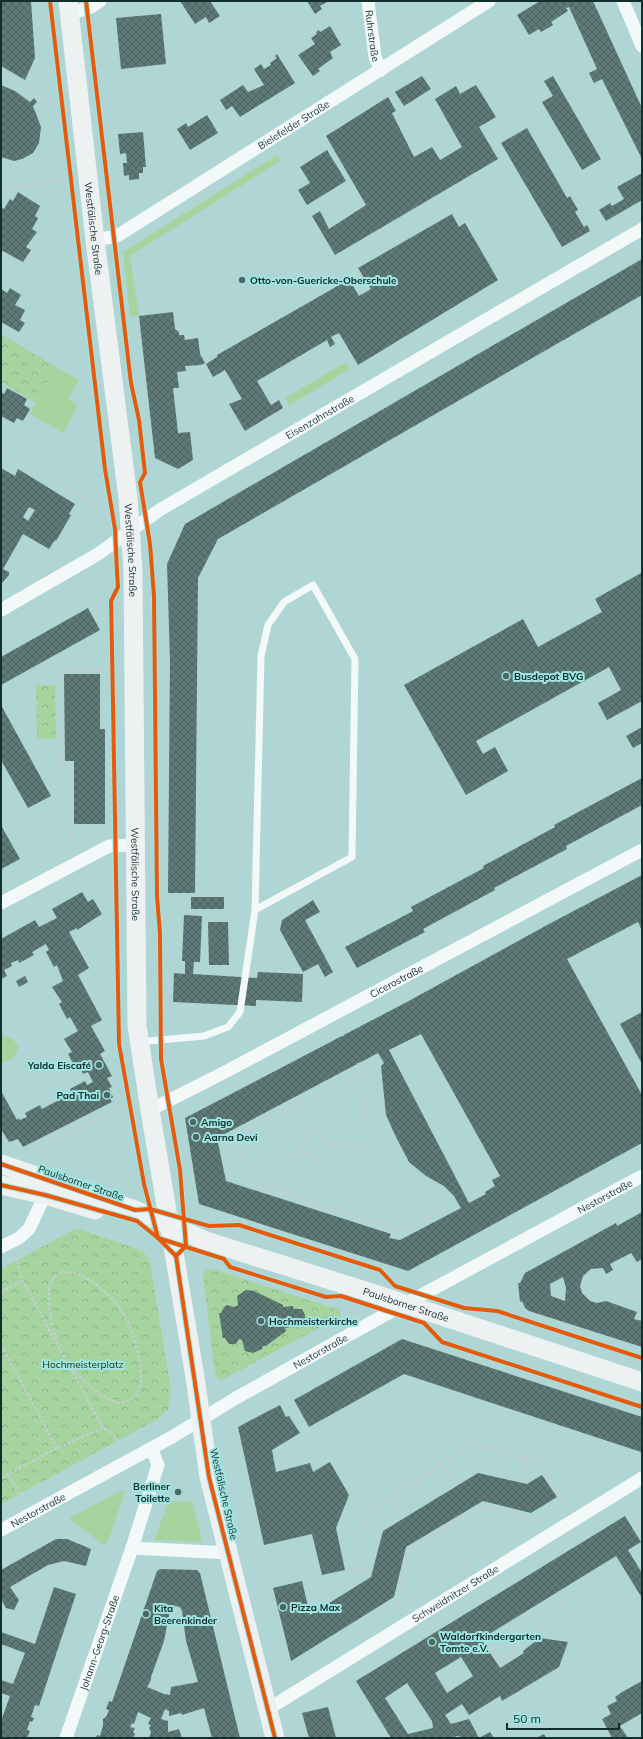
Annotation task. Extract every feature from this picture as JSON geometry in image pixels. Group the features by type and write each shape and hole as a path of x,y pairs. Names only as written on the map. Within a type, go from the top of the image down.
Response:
{"street":[{"path":"69,8 91,7 100,1"},
{"name":"Ruhrstraße","path":"368,1 375,57 381,70"},
{"name":"Bielefelder Straße","path":"95,240 117,236 489,1"},
{"path":"623,1 642,46"},
{"name":"Westfälische Straße","path":"69,8 95,240 119,424 133,571 137,1026 210,1477 275,1738"},
{"name":"Eisenzahnstraße","path":"1,610 92,558 172,502 642,229"},
{"path":"1,903 109,846 135,845"},
{"name":"Cicerostraße","path":"150,1110 225,1072 642,850"},
{"name":"Paulsborner Straße","path":"1,1164 49,1189"},
{"name":"Nestorstraße","path":"1,1530 151,1448 236,1398 405,1304 642,1176"},
{"name":"Paulsborner Straße","path":"1,1185 49,1189 135,1210 206,1241 405,1304 642,1382"},
{"path":"1,1247 19,1238 29,1229 49,1189"},
{"name":"Johann-Georg-Straße","path":"66,1738 132,1548 158,1465 151,1448"},
{"name":"Schweidnitzer Straße","path":"268,1709 642,1478"},
{"path":"132,1548 230,1553"}],"lane":[{"path":"139,1042 204,1036 228,1027 240,1012 255,910 261,656 268,625 284,602 313,585 355,660 352,857 255,910"}],"path":[{"path":"1,73 56,106"},
{"path":"1,189 64,179"},
{"path":"1,454 14,458 102,509"},
{"path":"112,665 112,673"},
{"path":"72,844 70,764 60,765 59,671 107,670"},
{"path":"55,816 71,806"},
{"path":"358,1063 362,1070 369,1137 363,1145"},
{"path":"362,1070 236,1136 248,1181 275,1188 403,1231 447,1208"},
{"path":"129,1102 130,1109"},
{"path":"22,1159 124,1106"},
{"path":"294,1106 310,1135"},
{"path":"302,1151 303,1141 310,1135 316,1134 327,1142 363,1145"},
{"path":"302,1151 310,1158 321,1158 326,1150 327,1142"},
{"path":"363,1145 380,1182 396,1211 403,1231"},
{"path":"275,1188 291,1156 302,1151"},
{"path":"16,1256 22,1280 57,1345 103,1428 113,1434 119,1444"},
{"path":"57,1345 50,1308 51,1282 58,1275 68,1272 77,1273 89,1280 120,1308 135,1342 140,1360 142,1379 138,1393 129,1401 118,1404 109,1401 69,1366"},
{"path":"1,1293 22,1280"},
{"path":"1,1344 57,1448"},
{"path":"1,1478 57,1448 103,1428"},
{"path":"372,1572 355,1568 369,1510 474,1444 540,1463 574,1519"},
{"path":"521,1482 527,1460"},
{"path":"443,1464 457,1485"},
{"path":"8,1474 21,1497"},
{"path":"416,1481 429,1502"},
{"path":"620,1492 642,1529"},
{"path":"390,1497 403,1518"},
{"path":"392,1632 408,1551 481,1506 563,1526"},
{"path":"443,1525 460,1554"},
{"path":"633,1529 640,1525"},
{"path":"517,1657 514,1651 515,1645 532,1635 561,1613 563,1600 558,1592"},
{"path":"493,1632 497,1639 490,1643 500,1660 514,1651"},
{"path":"532,1635 536,1641"},
{"path":"490,1652 494,1649"}],"green space":[{"path":"277,155 280,161 130,256 139,316 130,317 123,252"},
{"path":"1,334 56,367 36,403 1,382"},
{"path":"346,362 350,369 290,405 285,398"},
{"path":"56,367 79,380 68,399 78,405 63,433 30,414"},
{"path":"36,685 55,685 56,739 37,739"},
{"path":"1,1034 12,1039 18,1045 17,1052 13,1058 5,1062 1,1062"},
{"name":"Hochmeisterplatz","path":"77,1228 143,1251 150,1262 171,1390 168,1410 156,1420 1,1504 1,1269"},
{"path":"208,1269 213,1269 339,1310 341,1316 224,1379 219,1380 215,1374 203,1277 204,1272"},
{"path":"122,1490 125,1492 107,1544 104,1545 70,1519 71,1517"},
{"path":"169,1501 193,1502 202,1542 154,1540"}],"building":[{"path":"1,1 31,1 35,58 25,80 1,66"},
{"path":"180,1 210,1 220,16 209,23 206,17 195,24"},
{"path":"307,1 329,1 320,6 322,9 315,14"},
{"path":"540,1 593,1 642,108 642,159 602,79 594,83 589,73 597,69 569,7 566,8 568,11 551,22 553,25 541,32 539,29 529,35 517,15"},
{"path":"161,14 166,64 121,69 116,18"},
{"path":"330,26 341,45 330,52 333,58 318,69 320,71 313,76 298,55 315,44 311,38 317,34 316,32 319,30 320,32"},
{"path":"277,54 295,83 240,117 232,106 226,110 220,100 243,85 248,92 264,85 254,69 261,64 264,69 271,65 270,63 277,58 275,56"},
{"path":"422,76 431,89 404,106 395,92"},
{"path":"553,76 601,159 582,170 542,102 553,96 544,81"},
{"path":"1,85 15,91 30,102 34,98 37,102 33,106 41,127 39,143 33,153 22,159 14,161 1,157"},
{"path":"476,85 496,117 479,127 498,159 335,255 312,216 320,211 329,229 366,205 326,136 388,97 396,111 392,113 414,157 432,147 440,160 462,147 435,99 456,86 460,94"},
{"path":"207,115 218,133 190,150 177,129 186,123 188,127"},
{"path":"527,128 567,198 570,196 578,210 575,212 584,227 587,225 590,231 562,247 501,143"},
{"path":"143,132 146,167 143,167 143,173 139,173 139,179 129,180 129,175 124,176 123,163 127,163 126,153 120,154 118,134"},
{"path":"327,150 346,181 307,205 298,190 310,183 300,167"},
{"path":"642,173 642,200 606,221 599,210 610,203 612,206 624,199 617,187"},
{"path":"18,192 40,206 35,216 38,218 32,229 37,232 26,247 31,250 23,262 1,250 1,207 4,209 10,199 13,201"},
{"path":"452,214 459,227 465,223 498,280 358,365 339,333 331,337 335,344 330,347 327,340 257,381 271,405 279,400 283,408 245,431 229,404 242,399 225,370 213,377 206,364 217,357 217,355 341,284 342,285 350,281 359,296 371,289 358,268"},
{"path":"642,259 642,295 218,539 198,578 195,893 168,893 170,660 167,564 185,524"},
{"path":"10,288 21,295 15,305 25,310 20,320 25,323 19,332 1,322 1,289 7,293"},
{"path":"173,312 175,329 179,332 179,335 184,335 185,340 198,338 200,354 205,363 201,365 185,366 186,371 177,372 179,388 173,388 178,433 190,432 193,460 178,469 155,458 139,316"},
{"path":"7,388 27,399 24,405 30,409 23,421 17,418 14,423 1,416 1,392 4,394"},
{"path":"1,468 15,476 18,469 75,504 69,514 71,515 56,541 55,540 49,549 23,534 3,569 9,572 9,575 1,584","holes":["29,507 35,510 28,521 23,517"]},
{"name":"Busdepot BVG","path":"641,573 642,701 607,720 598,703 621,690 609,667 476,741 483,754 495,747 508,771 466,795 404,685 523,619 538,647 602,612 595,599"},
{"path":"88,608 100,630 1,685 1,657"},
{"path":"64,674 100,674 100,729 105,729 105,824 74,824 74,761 65,761"},
{"path":"1,705 51,796 28,808 1,760"},
{"path":"642,727 642,743 633,748 626,736"},
{"path":"642,778 642,805 566,846 567,849 494,888 495,890 423,929 425,932 357,968 345,947 413,911 411,907 484,868 483,866 555,827 554,825"},
{"path":"2,827 20,859 1,869 1,828"},
{"path":"642,875 642,931 638,922 567,959 642,1095 642,1143 408,1271 199,1204 185,1118 405,1003","holes":["421,1034 500,1176 492,1180 495,1186 485,1192 486,1194 469,1203 389,1050","378,1053 384,1063 381,1066 386,1115 409,1162 426,1176 444,1186 454,1196 461,1208 400,1240 389,1238 391,1234 226,1181 217,1138"]},
{"path":"82,892 88,902 93,899 102,914 77,930 77,928 69,932 89,968 78,975 102,1020 91,1026 105,1051 100,1054 112,1076 107,1078 112,1087 109,1088 113,1097 110,1099 112,1102 23,1147 18,1139 9,1142 1,1129 1,1091 17,1120 19,1118 20,1120 27,1117 25,1113 40,1105 42,1109 72,1093 70,1089 85,1081 87,1085 93,1082 88,1072 83,1074 80,1067 76,1069 68,1054 72,1052 64,1039 78,1031 70,1017 67,1019 59,1004 62,1002 52,987 63,981 57,965 54,967 46,952 49,950 46,944 32,952 34,955 19,963 18,960 11,963 12,966 4,970 7,976 1,979 1,939 35,920 39,927 57,918 52,909"},
{"path":"191,897 224,897 224,909 191,909"},
{"path":"313,900 320,912 305,920 333,972 325,977 318,964 303,972 280,930 282,920"},
{"path":"184,915 202,916 200,962 194,962 193,974 257,978 258,972 303,974 302,1002 256,1000 256,1006 173,1002 174,973 185,974 185,961 182,961"},
{"path":"208,922 228,922 229,965 209,965"},
{"path":"25,976 28,982 19,987 16,981"},
{"path":"642,1012 642,1064 620,1024"},
{"path":"642,1212 642,1259 637,1262 631,1253 610,1264 613,1270 606,1274 603,1268 591,1269 583,1276 580,1286 582,1293 590,1301 597,1303 606,1301 637,1312 634,1319 642,1321 642,1347 529,1311 525,1308 522,1301 520,1302 518,1283 520,1283 525,1273 616,1223 617,1226","holes":["563,1277 566,1288 565,1301 551,1296 550,1284"]},
{"name":"Hochmeisterkirche","path":"246,1290 254,1291 283,1305 283,1307 293,1306 293,1309 302,1309 305,1319 300,1323 295,1324 296,1326 285,1328 286,1331 266,1346 263,1346 262,1349 253,1353 245,1351 242,1340 239,1339 236,1344 229,1344 225,1338 223,1338 219,1313 221,1313 227,1305 234,1307 238,1305 237,1296"},
{"path":"402,1339 642,1417 641,1452 404,1374 309,1427 294,1400"},
{"path":"280,1405 286,1417 289,1416 300,1433 272,1450 276,1472 310,1463 313,1472 330,1462 349,1495 336,1528 345,1570 322,1575 312,1534 264,1545 238,1427"},
{"path":"478,1473 527,1484 542,1475 557,1497 531,1513 483,1501 406,1547 394,1597 291,1661 273,1588 302,1581 310,1615 371,1577 383,1531"},
{"name":"Berliner Toilette","path":"176,1488 183,1491 181,1496 174,1493"},
{"path":"625,1516 641,1542 628,1550 642,1573 642,1598 616,1556 481,1639 500,1668 524,1653 523,1651 540,1638 568,1642 559,1667 502,1701 500,1696 469,1715 462,1704 445,1715 451,1724 469,1719 479,1738 464,1738 458,1736 449,1738 391,1738 356,1681","holes":["461,1657 473,1676 447,1693 435,1673","407,1683 432,1721 433,1728 408,1734 385,1698"]},
{"path":"56,1539 67,1539 91,1549 86,1566 64,1561 48,1565 10,1587 19,1600 14,1610 6,1608 1,1599 1,1570"},
{"path":"160,1569 197,1570 200,1573 240,1738 212,1738 204,1708 182,1715 181,1713 169,1716 169,1711 165,1709 161,1719 168,1721 168,1732 179,1729 182,1738 149,1738 151,1732 149,1728 151,1725 148,1724 151,1718 138,1712 134,1724 132,1723 130,1727 135,1728 133,1738 96,1738 97,1735 100,1736 103,1726 103,1719 106,1717 109,1710 106,1709 109,1701 112,1702 157,1571","holes":["175,1606 180,1607 182,1611 186,1641 198,1682 171,1687 170,1695 147,1687 151,1680 164,1641 170,1610"]},
{"path":"54,1587 76,1594 39,1706 35,1705 31,1717 34,1718 32,1722 30,1721 27,1730 30,1731 27,1738 1,1738 1,1721 10,1696 1,1693 1,1680 13,1684 25,1653 1,1644 1,1632 35,1644"},
{"path":"642,1681 642,1713 620,1726 628,1738 612,1738 602,1719 611,1714 607,1706 617,1701 615,1697 622,1692"},
{"path":"328,1707 336,1738 309,1738 302,1713"},
{"path":"490,1732 494,1738 479,1738"},
{"path":"544,1734 546,1738 536,1738"}],"cycle path":[{"path":"50,1 105,469 115,529 118,587 111,601 119,1044 144,1184 158,1238 176,1256"},
{"path":"86,1 131,383 139,420 145,473 140,482 150,544 154,596 157,896 160,934 161,1059 180,1170 186,1246 176,1256"},
{"path":"1,1164 135,1210 150,1209 209,1226 239,1225 380,1270 395,1286 464,1308 497,1311 642,1358"},
{"path":"1,1185 45,1195 137,1221 158,1238 224,1259 230,1267 326,1297 341,1296 424,1323 442,1342 642,1407"},
{"path":"176,1256 209,1477 275,1738"}],"place":[{"name":"Otto-von-Guericke-Oberschule","path":"242,280"},
{"name":"Busdepot BVG","path":"506,676"},
{"name":"Yalda Eiscafé","path":"99,1065"},
{"name":"Pad Thai","path":"107,1095"},
{"name":"Amigo","path":"193,1122"},
{"name":"Aarna Devi","path":"196,1137"},
{"name":"Hochmeisterkirche","path":"261,1321"},
{"name":"Berliner Toilette","path":"178,1492"},
{"name":"Pizza Max","path":"283,1607"},
{"name":"Kita Beerenkinder","path":"146,1614"},
{"name":"Waldorfkindergarten Tomte e.V.","path":"432,1642"}]}
